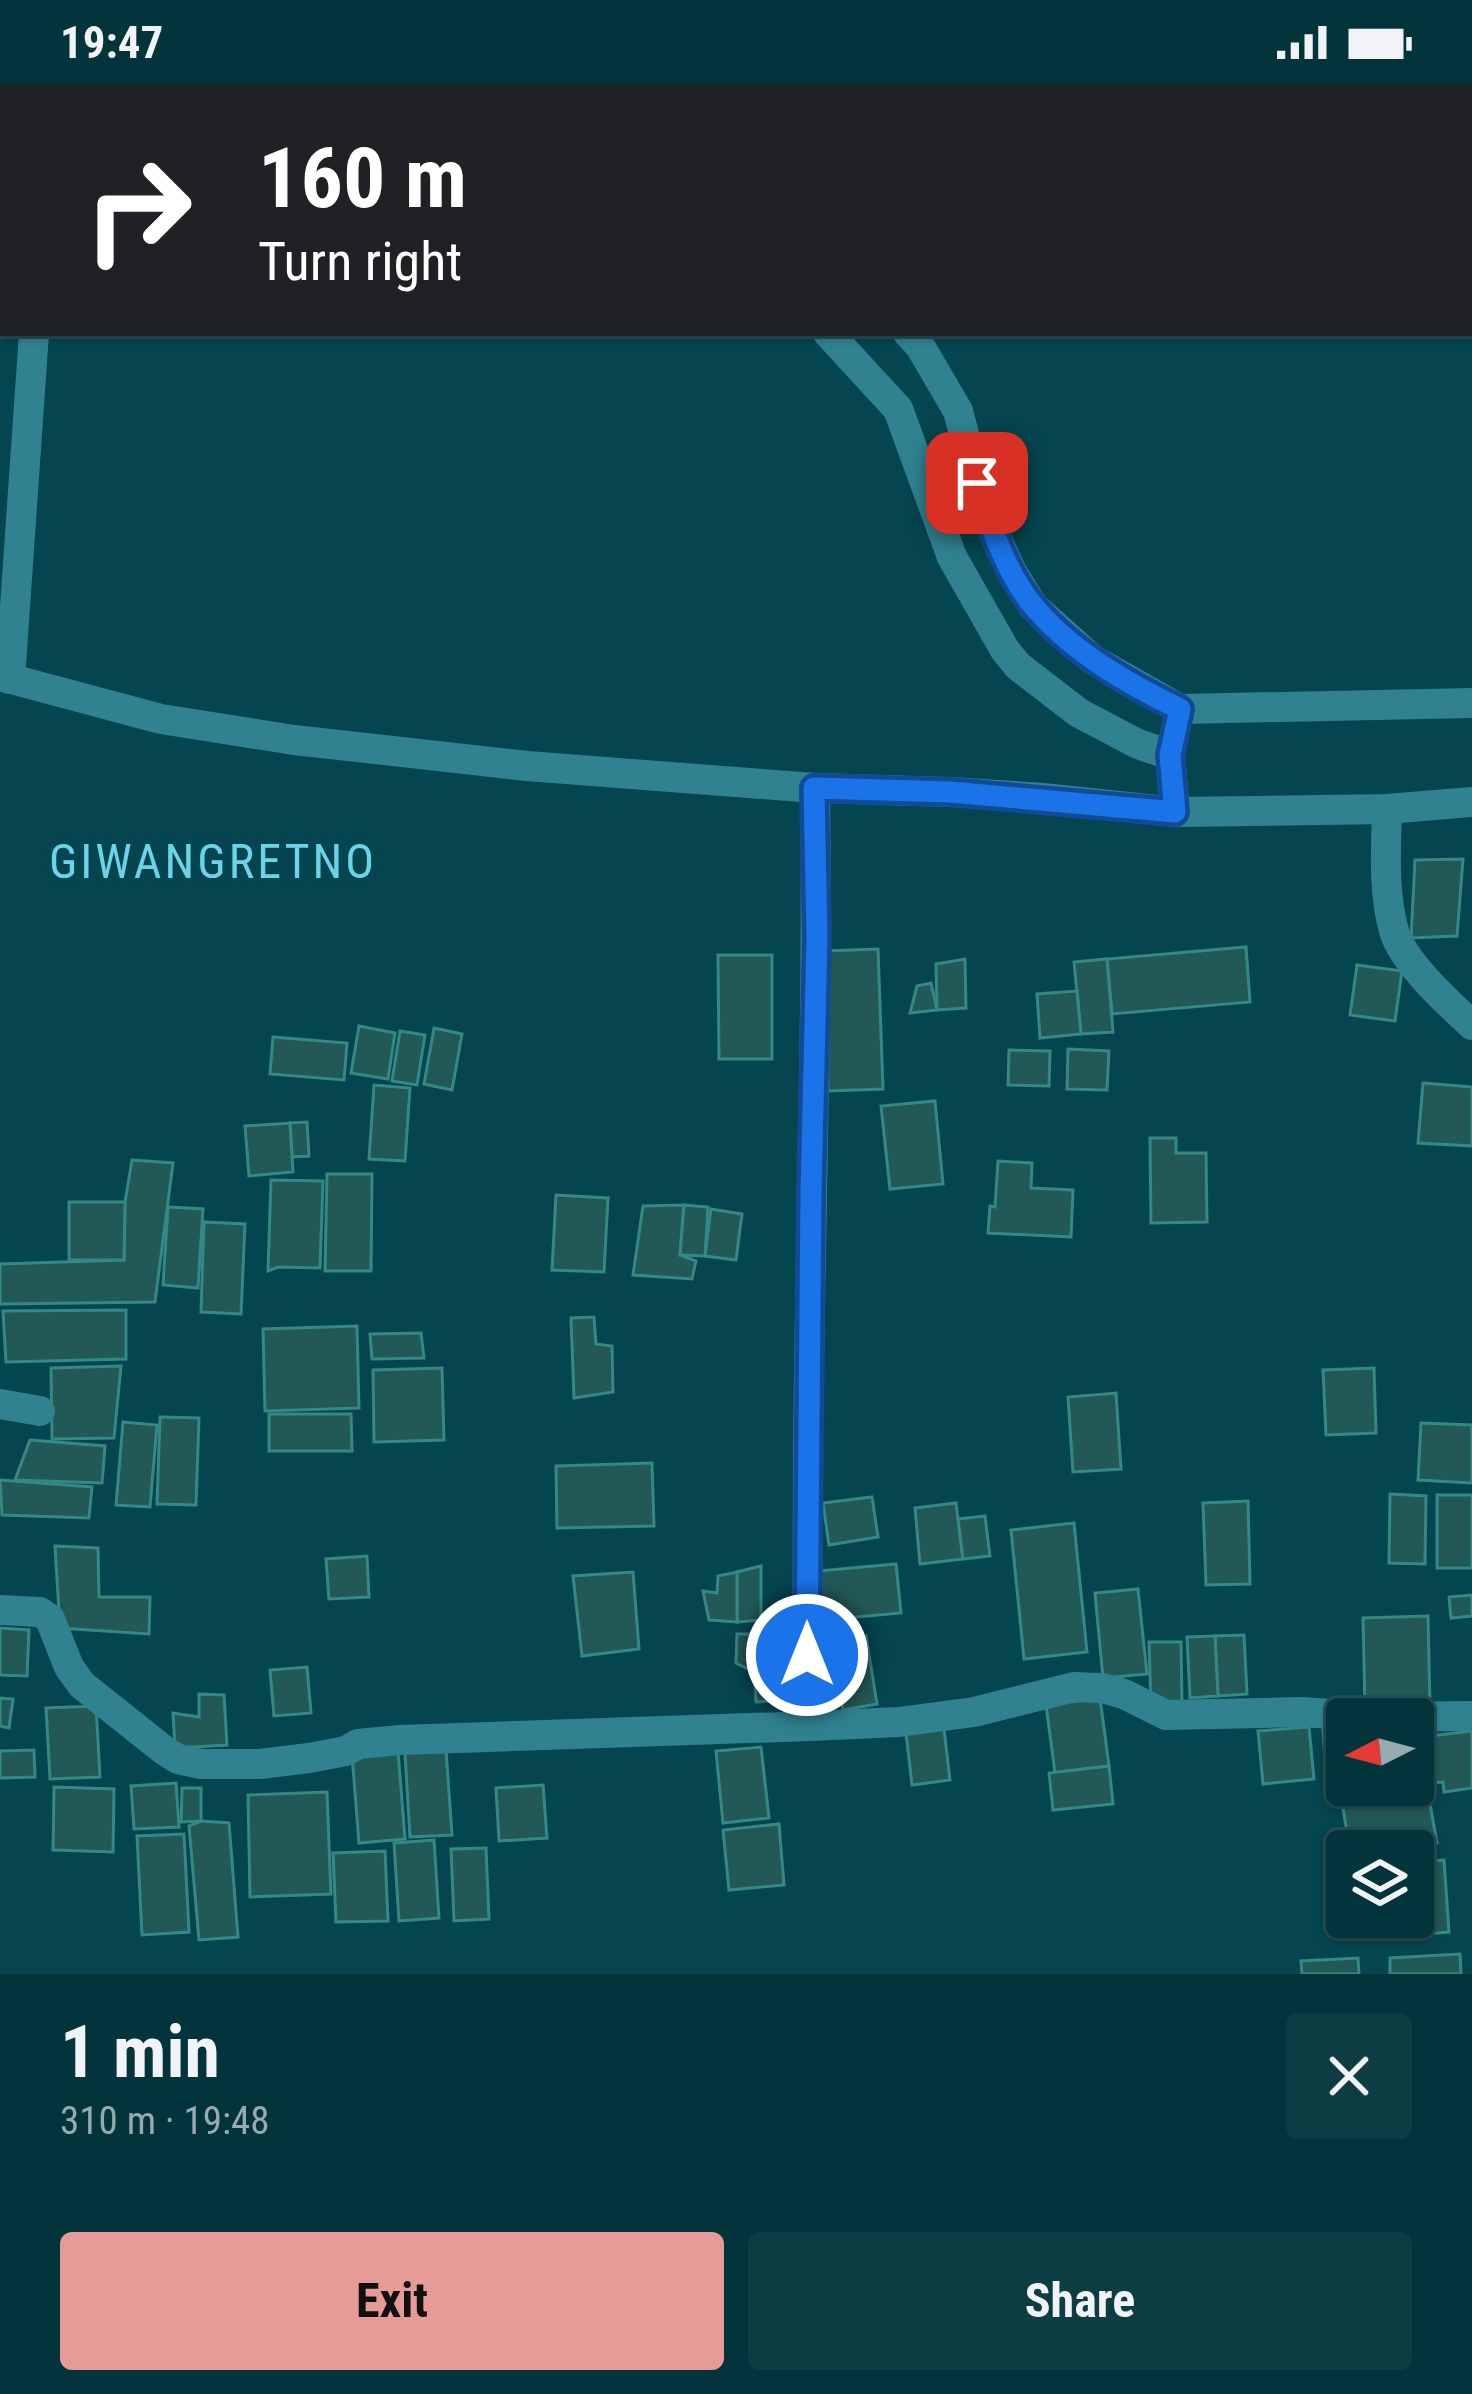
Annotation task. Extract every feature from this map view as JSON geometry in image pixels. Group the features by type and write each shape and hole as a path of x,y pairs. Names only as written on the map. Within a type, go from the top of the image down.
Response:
{"street":[{"path":"34,336 5,678 160,718 294,740 527,766 814,788 950,792 1175,812 1387,809 1472,802"},
{"path":"831,336 898,409 952,557 1004,650 1079,713 1170,755"},
{"path":"911,336 958,411 993,531 1012,572 1033,606 1092,659 1180,709 1472,703"},
{"path":"898,409 946,387"},
{"path":"1004,650 1033,606"},
{"path":"1175,812 1170,755 1180,709"},
{"path":"810,1726 810,1211 817,938 814,788"},
{"path":"1387,809 1386,860 1395,933 1404,952 1472,1024"},
{"path":"0,1404 40,1411"},
{"path":"0,1610 40,1612 50,1619 69,1667 82,1685 165,1751 201,1764 260,1764 346,1751 358,1744 400,1741 899,1723 974,1712 1074,1687 1124,1694 1166,1715 1472,1716"}],"building":[{"path":"1463,859 1457,936 1411,938 1415,860"},
{"path":"1246,947 1250,1002 1112,1014 1107,959"},
{"path":"878,949 883,1089 828,1091 824,951"},
{"path":"718,955 772,955 772,1059 719,1059"},
{"path":"965,959 966,1008 937,1010 936,964"},
{"path":"1107,959 1113,1032 1081,1034 1074,962"},
{"path":"1357,965 1402,971 1395,1021 1350,1015"},
{"path":"931,983 937,1010 910,1013 917,986"},
{"path":"1077,991 1081,1034 1040,1038 1037,994"},
{"path":"359,1026 395,1033 388,1079 351,1073"},
{"path":"434,1028 462,1034 452,1090 424,1084"},
{"path":"400,1031 425,1035 417,1085 392,1081"},
{"path":"273,1037 347,1043 344,1080 270,1074"},
{"path":"1068,1049 1109,1051 1107,1090 1067,1089"},
{"path":"1009,1050 1050,1051 1049,1086 1008,1085"},
{"path":"1423,1083 1472,1087 1472,1146 1418,1143"},
{"path":"374,1085 410,1088 405,1161 369,1159"},
{"path":"935,1101 943,1184 890,1189 881,1106"},
{"path":"307,1122 309,1156 292,1157 290,1123"},
{"path":"290,1123 293,1172 249,1176 245,1126"},
{"path":"1150,1138 1176,1138 1176,1153 1206,1153 1207,1222 1151,1223"},
{"path":"132,1160 173,1163 155,1302 0,1304 0,1264 124,1260 125,1202"},
{"path":"998,1161 1032,1163 1031,1188 1073,1190 1071,1237 988,1233"},
{"path":"327,1174 372,1174 371,1271 325,1271"},
{"path":"271,1180 323,1181 320,1268 268,1271"},
{"path":"556,1195 608,1198 604,1272 552,1270"},
{"path":"69,1202 125,1202 124,1260 69,1260"},
{"path":"684,1205 680,1255 696,1261 692,1279 633,1275 643,1206"},
{"path":"684,1205 708,1207 705,1256 680,1255"},
{"path":"168,1207 203,1209 198,1288 163,1285"},
{"path":"711,1209 742,1214 736,1260 705,1256"},
{"path":"204,1222 245,1224 241,1314 201,1312"},
{"path":"126,1310 126,1359 6,1362 3,1311"},
{"path":"594,1317 596,1344 612,1346 613,1392 574,1398 571,1318"},
{"path":"357,1326 359,1408 265,1411 263,1329"},
{"path":"421,1333 424,1358 372,1359 370,1334"},
{"path":"121,1366 114,1438 52,1439 51,1368"},
{"path":"442,1368 444,1440 374,1442 373,1370"},
{"path":"1374,1368 1376,1433 1326,1435 1323,1370"},
{"path":"1116,1393 1121,1469 1073,1472 1068,1397"},
{"path":"269,1414 351,1414 352,1451 269,1451"},
{"path":"160,1417 199,1418 196,1505 157,1504"},
{"path":"123,1422 157,1425 150,1507 116,1505"},
{"path":"1421,1423 1472,1425 1472,1483 1418,1480"},
{"path":"30,1440 105,1446 102,1483 15,1480"},
{"path":"652,1463 654,1526 557,1528 556,1466"},
{"path":"0,1480 92,1487 89,1518 2,1515"},
{"path":"1390,1494 1426,1496 1425,1564 1389,1563"},
{"path":"1437,1495 1472,1495 1472,1568 1437,1568"},
{"path":"872,1497 878,1537 829,1545 823,1503"},
{"path":"1248,1501 1250,1584 1206,1585 1203,1503"},
{"path":"956,1503 963,1559 920,1564 915,1508"},
{"path":"985,1516 990,1556 963,1559 958,1519"},
{"path":"1074,1523 1087,1652 1024,1659 1011,1530"},
{"path":"55,1546 98,1548 99,1597 150,1597 149,1634 60,1628"},
{"path":"367,1556 369,1597 329,1599 326,1559"},
{"path":"896,1564 901,1613 823,1620 818,1571"},
{"path":"761,1566 761,1620 737,1622 737,1572"},
{"path":"633,1572 639,1649 582,1656 573,1576"},
{"path":"737,1572 737,1622 709,1620 703,1591 717,1593 718,1576"},
{"path":"1138,1589 1147,1674 1103,1678 1095,1593"},
{"path":"1472,1595 1472,1616 1451,1618 1449,1597"},
{"path":"1428,1616 1430,1698 1365,1698 1363,1618"},
{"path":"0,1628 29,1630 27,1676 0,1675"},
{"path":"737,1634 760,1634 760,1648 785,1645 786,1700 756,1702 754,1672 736,1663"},
{"path":"1244,1635 1247,1694 1218,1696 1215,1636"},
{"path":"866,1636 877,1704 843,1710 837,1675 823,1677 817,1645"},
{"path":"1215,1636 1218,1696 1190,1698 1187,1637"},
{"path":"1149,1642 1181,1642 1182,1704 1151,1705"},
{"path":"307,1667 311,1713 274,1716 270,1670"},
{"path":"199,1694 224,1695 227,1745 175,1748 173,1713 199,1717"},
{"path":"0,1698 13,1699 9,1728 0,1726"},
{"path":"1100,1698 1109,1766 1055,1773 1046,1705"},
{"path":"96,1706 100,1777 50,1779 46,1708"},
{"path":"1309,1727 1314,1779 1263,1784 1258,1731"},
{"path":"944,1729 950,1780 912,1785 906,1733"},
{"path":"1472,1731 1472,1788 1444,1792 1443,1782 1434,1783 1434,1736"},
{"path":"761,1747 769,1818 723,1823 716,1751"},
{"path":"34,1750 35,1777 0,1778 0,1751"},
{"path":"446,1750 452,1835 410,1837 405,1753"},
{"path":"398,1751 405,1839 359,1843 352,1755"},
{"path":"1109,1766 1113,1804 1053,1810 1049,1773"},
{"path":"176,1783 179,1827 134,1829 131,1786"},
{"path":"543,1785 547,1838 499,1841 496,1788"},
{"path":"54,1787 114,1789 113,1852 53,1850"},
{"path":"182,1788 201,1788 201,1821 181,1822"},
{"path":"327,1792 331,1894 250,1897 248,1795"},
{"path":"1343,1806 1430,1806 1437,1843 1434,1830 1347,1830"},
{"path":"201,1821 229,1823 238,1937 199,1940 189,1826"},
{"path":"779,1824 784,1885 729,1890 723,1830"},
{"path":"184,1834 189,1932 142,1935 137,1836"},
{"path":"434,1840 439,1918 399,1921 394,1843"},
{"path":"486,1848 489,1919 454,1921 451,1849"},
{"path":"385,1851 388,1921 336,1922 333,1853"},
{"path":"1444,1860 1449,1932 1434,1933 1434,1861"},
{"path":"1460,1954 1461,1974 1390,1974 1390,1958"},
{"path":"1358,1958 1359,1974 1302,1974 1301,1961"}],"district":[{"name":"GIWANGRETNO","path":"213,861"}],"route":[{"path":"807,1655 817,938 814,788 1042,798 1175,812 1170,755 1180,709 1092,659 1033,606 993,531 977,483"}]}
